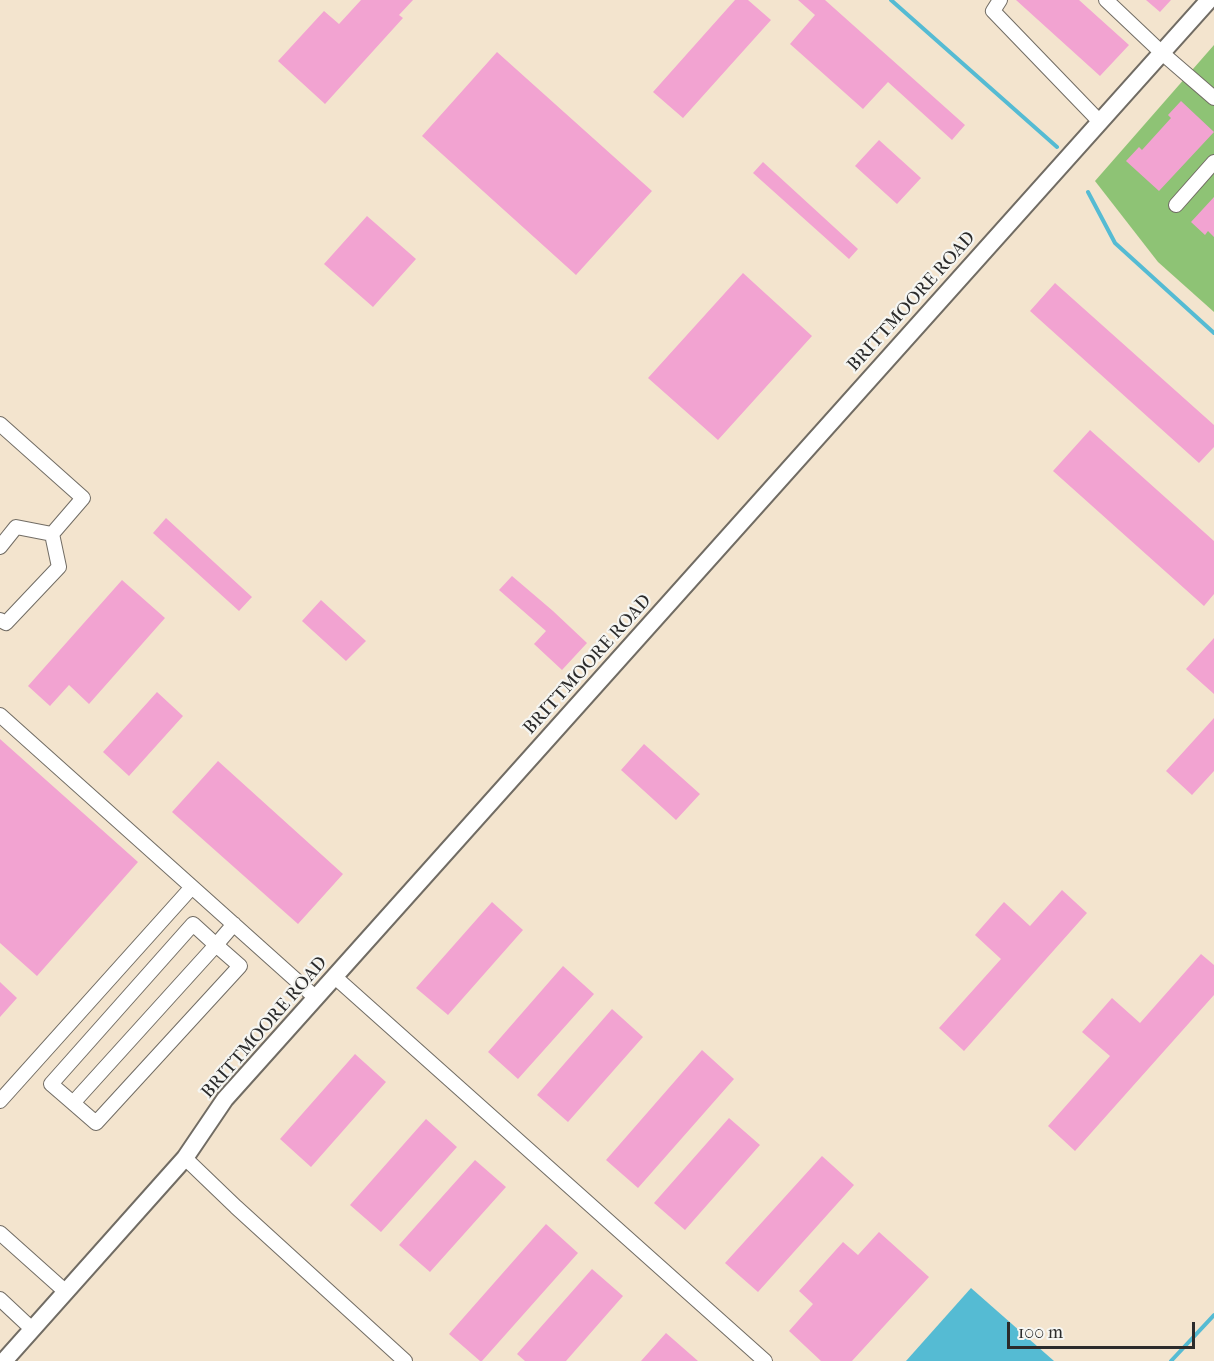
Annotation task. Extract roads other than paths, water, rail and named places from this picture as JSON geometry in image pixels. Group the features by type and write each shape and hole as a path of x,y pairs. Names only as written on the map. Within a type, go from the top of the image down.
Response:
{"main road":[{"name":"BRITTMOORE ROAD","path":"4,1361 185,1158 225,1099 1209,0"}],"street":[{"path":"1000,0 993,11 1100,122"},
{"path":"1106,0 1214,98"},
{"path":"1176,205 1214,162"},
{"path":"0,424 83,498 52,534"},
{"path":"0,547 16,527 52,534"},
{"path":"0,620 6,623 59,567 52,534"},
{"path":"0,715 316,998"},
{"path":"0,1101 192,887"},
{"path":"192,924 240,966 96,1123 73,1103 51,1084 192,924"},
{"path":"73,1103 234,924"},
{"path":"335,977 765,1361"},
{"path":"185,1158 405,1361"},
{"path":"0,1233 66,1292"},
{"path":"0,1300 33,1329"}],"water":[{"path":"971,1288 1054,1361 906,1361"}],"waterway":[{"path":"891,0 1057,147"},
{"path":"1088,192 1115,243 1214,333"},
{"path":"1171,1361 1214,1315"}]}
